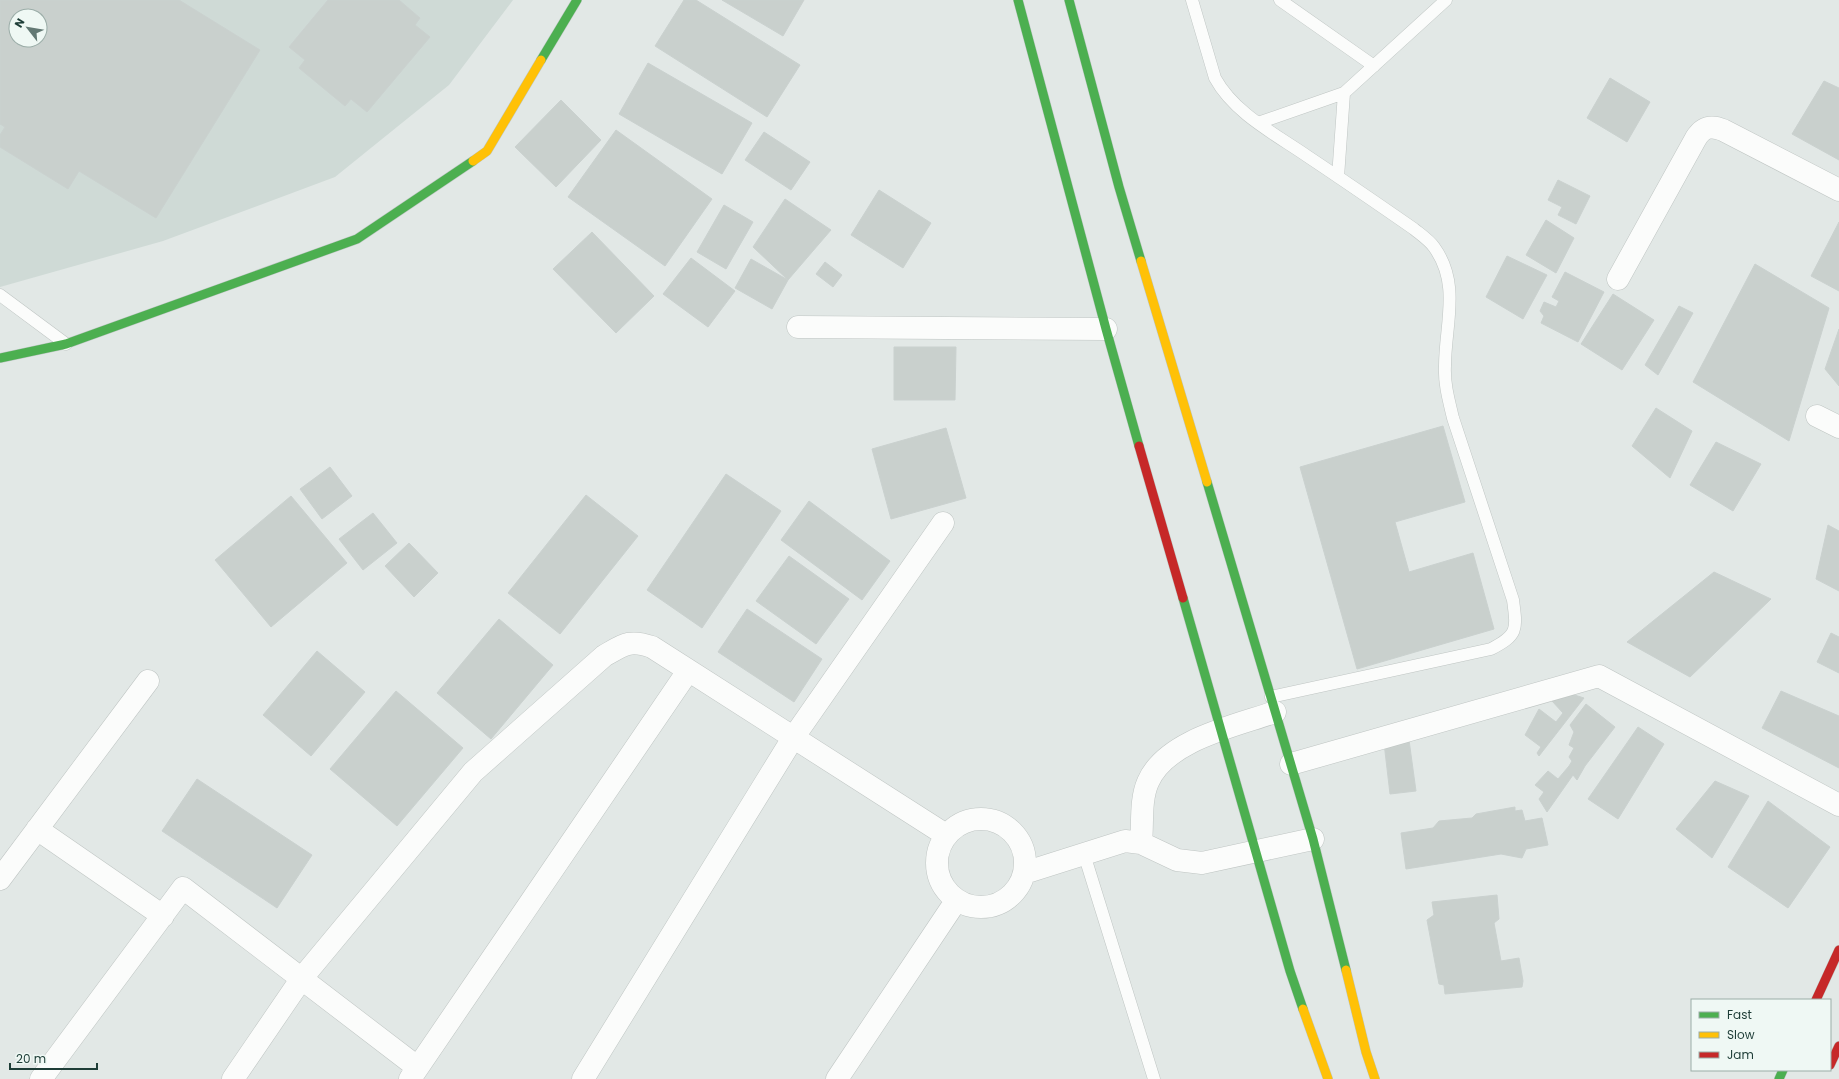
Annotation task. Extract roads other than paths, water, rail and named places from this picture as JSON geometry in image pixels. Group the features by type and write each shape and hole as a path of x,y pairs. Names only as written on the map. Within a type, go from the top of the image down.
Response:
{"main road":[{"path":"0,358 66,344 357,239 487,151 577,0"},
{"path":"1018,0 1106,329 1290,971 1328,1079"},
{"path":"1069,0 1119,187 1313,839 1366,1052 1375,1079"},
{"path":"1816,999 1839,950"},
{"path":"1831,1063 1839,1046"}],"street":[{"path":"1618,279 1696,138 1700,132 1706,128 1715,126 1839,190"},
{"path":"798,327 1106,329"},
{"path":"1817,416 1839,427"},
{"path":"583,1079 793,738 943,523"},
{"path":"233,1079 302,978 473,772 604,656 622,645 637,642 652,647 946,835"},
{"path":"48,1077 183,888 302,978 414,1073 688,671"},
{"path":"1290,764 1599,676 1839,805"},
{"path":"0,879 148,681"},
{"path":"1141,843 1143,803 1148,783 1158,766 1182,746 1221,730 1273,705"},
{"path":"971,819 986,819 1001,823 1013,832 1022,845 1025,859 1024,874 1019,887 1010,898 997,905 983,908 969,907 956,901 946,892 939,879 936,864 938,849 946,835 957,825 971,819"},
{"path":"37,829 163,916"},
{"path":"1024,874 1125,841 1141,843 1177,860 1202,863 1313,839"},
{"path":"837,1079 956,901"}],"lane":[{"path":"1192,0 1215,78 1221,89 1231,100 1258,123 1414,228 1434,246 1444,266 1450,286 1445,367 1447,394 1453,418 1513,600 1516,622 1514,631 1507,640 1490,648 1273,705"},
{"path":"1280,0 1374,66"},
{"path":"1258,123 1344,93 1446,0"},
{"path":"1338,177 1344,93"},
{"path":"0,295 66,344"},
{"path":"1084,854 1154,1079"}]}
